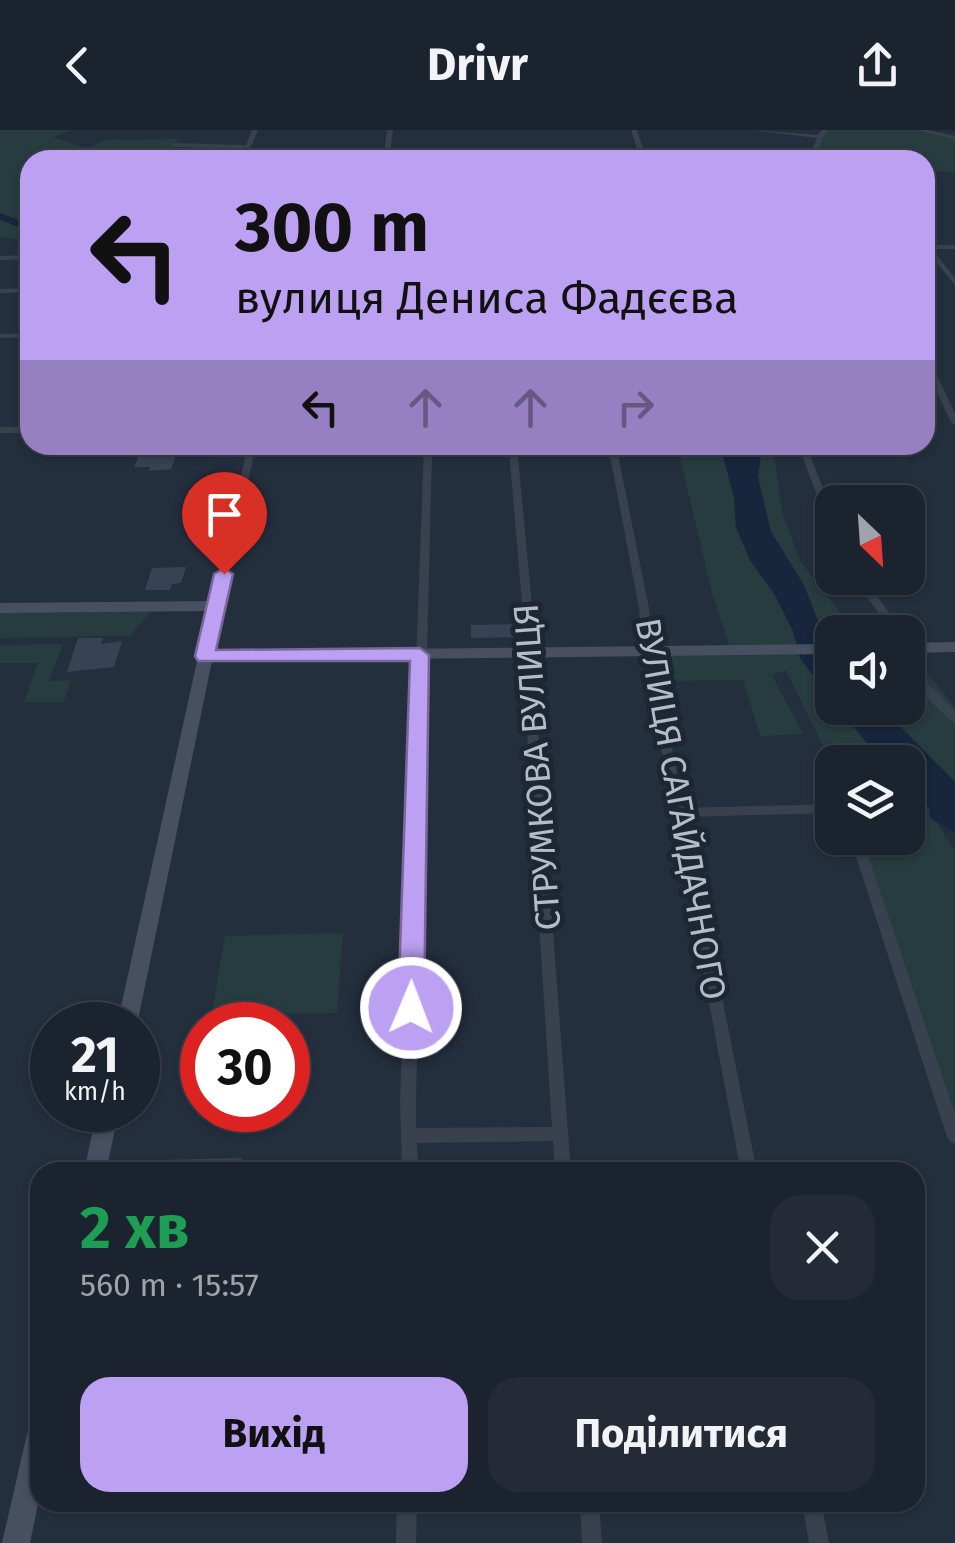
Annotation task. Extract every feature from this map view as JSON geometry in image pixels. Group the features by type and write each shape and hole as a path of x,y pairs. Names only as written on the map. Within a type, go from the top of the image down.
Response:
{"street":[{"path":"246,150 254,130"},
{"path":"754,130 820,138"},
{"path":"815,150 825,130"},
{"path":"921,130 955,138"},
{"path":"174,145 247,147"},
{"path":"935,257 955,283"},
{"path":"935,381 955,422"},
{"path":"132,1002 250,455"},
{"path":"410,1162 428,455"},
{"name":"СТРУМКОВА ВУЛИЦЯ","path":"513,455 530,638 526,653 562,1162"},
{"name":"ВУЛИЦЯ САГАЙДАЧНОГО","path":"614,455 746,1162"},
{"path":"806,455 818,485"},
{"path":"0,608 216,606"},
{"path":"925,648 955,647"},
{"path":"205,656 815,650"},
{"path":"925,687 955,718"},
{"path":"680,813 815,809"},
{"path":"862,855 955,1136"},
{"path":"98,1162 104,1132"},
{"path":"410,1136 560,1134"},
{"path":"16,1543 30,1479"},
{"path":"406,1543 407,1512"},
{"path":"590,1512 592,1543"},
{"path":"814,1512 819,1543"}],"green space":[{"path":"0,130 73,130 53,137 87,148 106,140 178,139 173,150 20,150 20,240 0,237"},
{"path":"825,130 921,130 955,138 955,173 935,171 935,150 816,150"},
{"path":"679,455 723,455 734,497 736,527 750,560 775,595 793,631 800,658 815,678 815,725 852,725 869,745 823,745 786,670 772,675 803,734 760,736 743,680 653,681 648,652 731,650 712,593"},
{"path":"761,455 774,455 783,515 800,561 815,580 815,595 826,595 842,615 816,615 804,585 771,532 758,478"},
{"path":"151,611 130,636 0,638 0,613"},
{"path":"63,644 49,681 71,680 64,702 24,702 38,663 0,663 0,645"},
{"path":"925,671 955,707 955,782 925,752 925,745 918,745 899,725 925,725"},
{"path":"925,803 955,850 955,1137 862,855 925,855"},
{"path":"343,933 337,1013 310,1013 310,1002 214,1002 225,936"}],"water":[{"path":"723,455 761,455 758,478 771,532 804,585 816,615 815,678 800,658 793,631 775,595 750,560 736,527 734,497"},
{"path":"852,725 899,725 918,745 869,745"},
{"path":"925,752 955,782 955,833 930,818 925,802"}],"building":[{"path":"139,455 176,455 171,469 149,471 150,467 134,467"},
{"path":"186,567 181,583 172,584 170,590 145,590 152,568"},
{"path":"520,624 521,637 471,638 471,625"},
{"path":"78,638 103,638 101,644 122,641 114,667 67,672"},
{"path":"242,1158 241,1162 160,1160"}],"waterway":[{"path":"0,216 20,224"}],"route":[{"path":"224,574 205,656 420,655 411,1008"}]}
